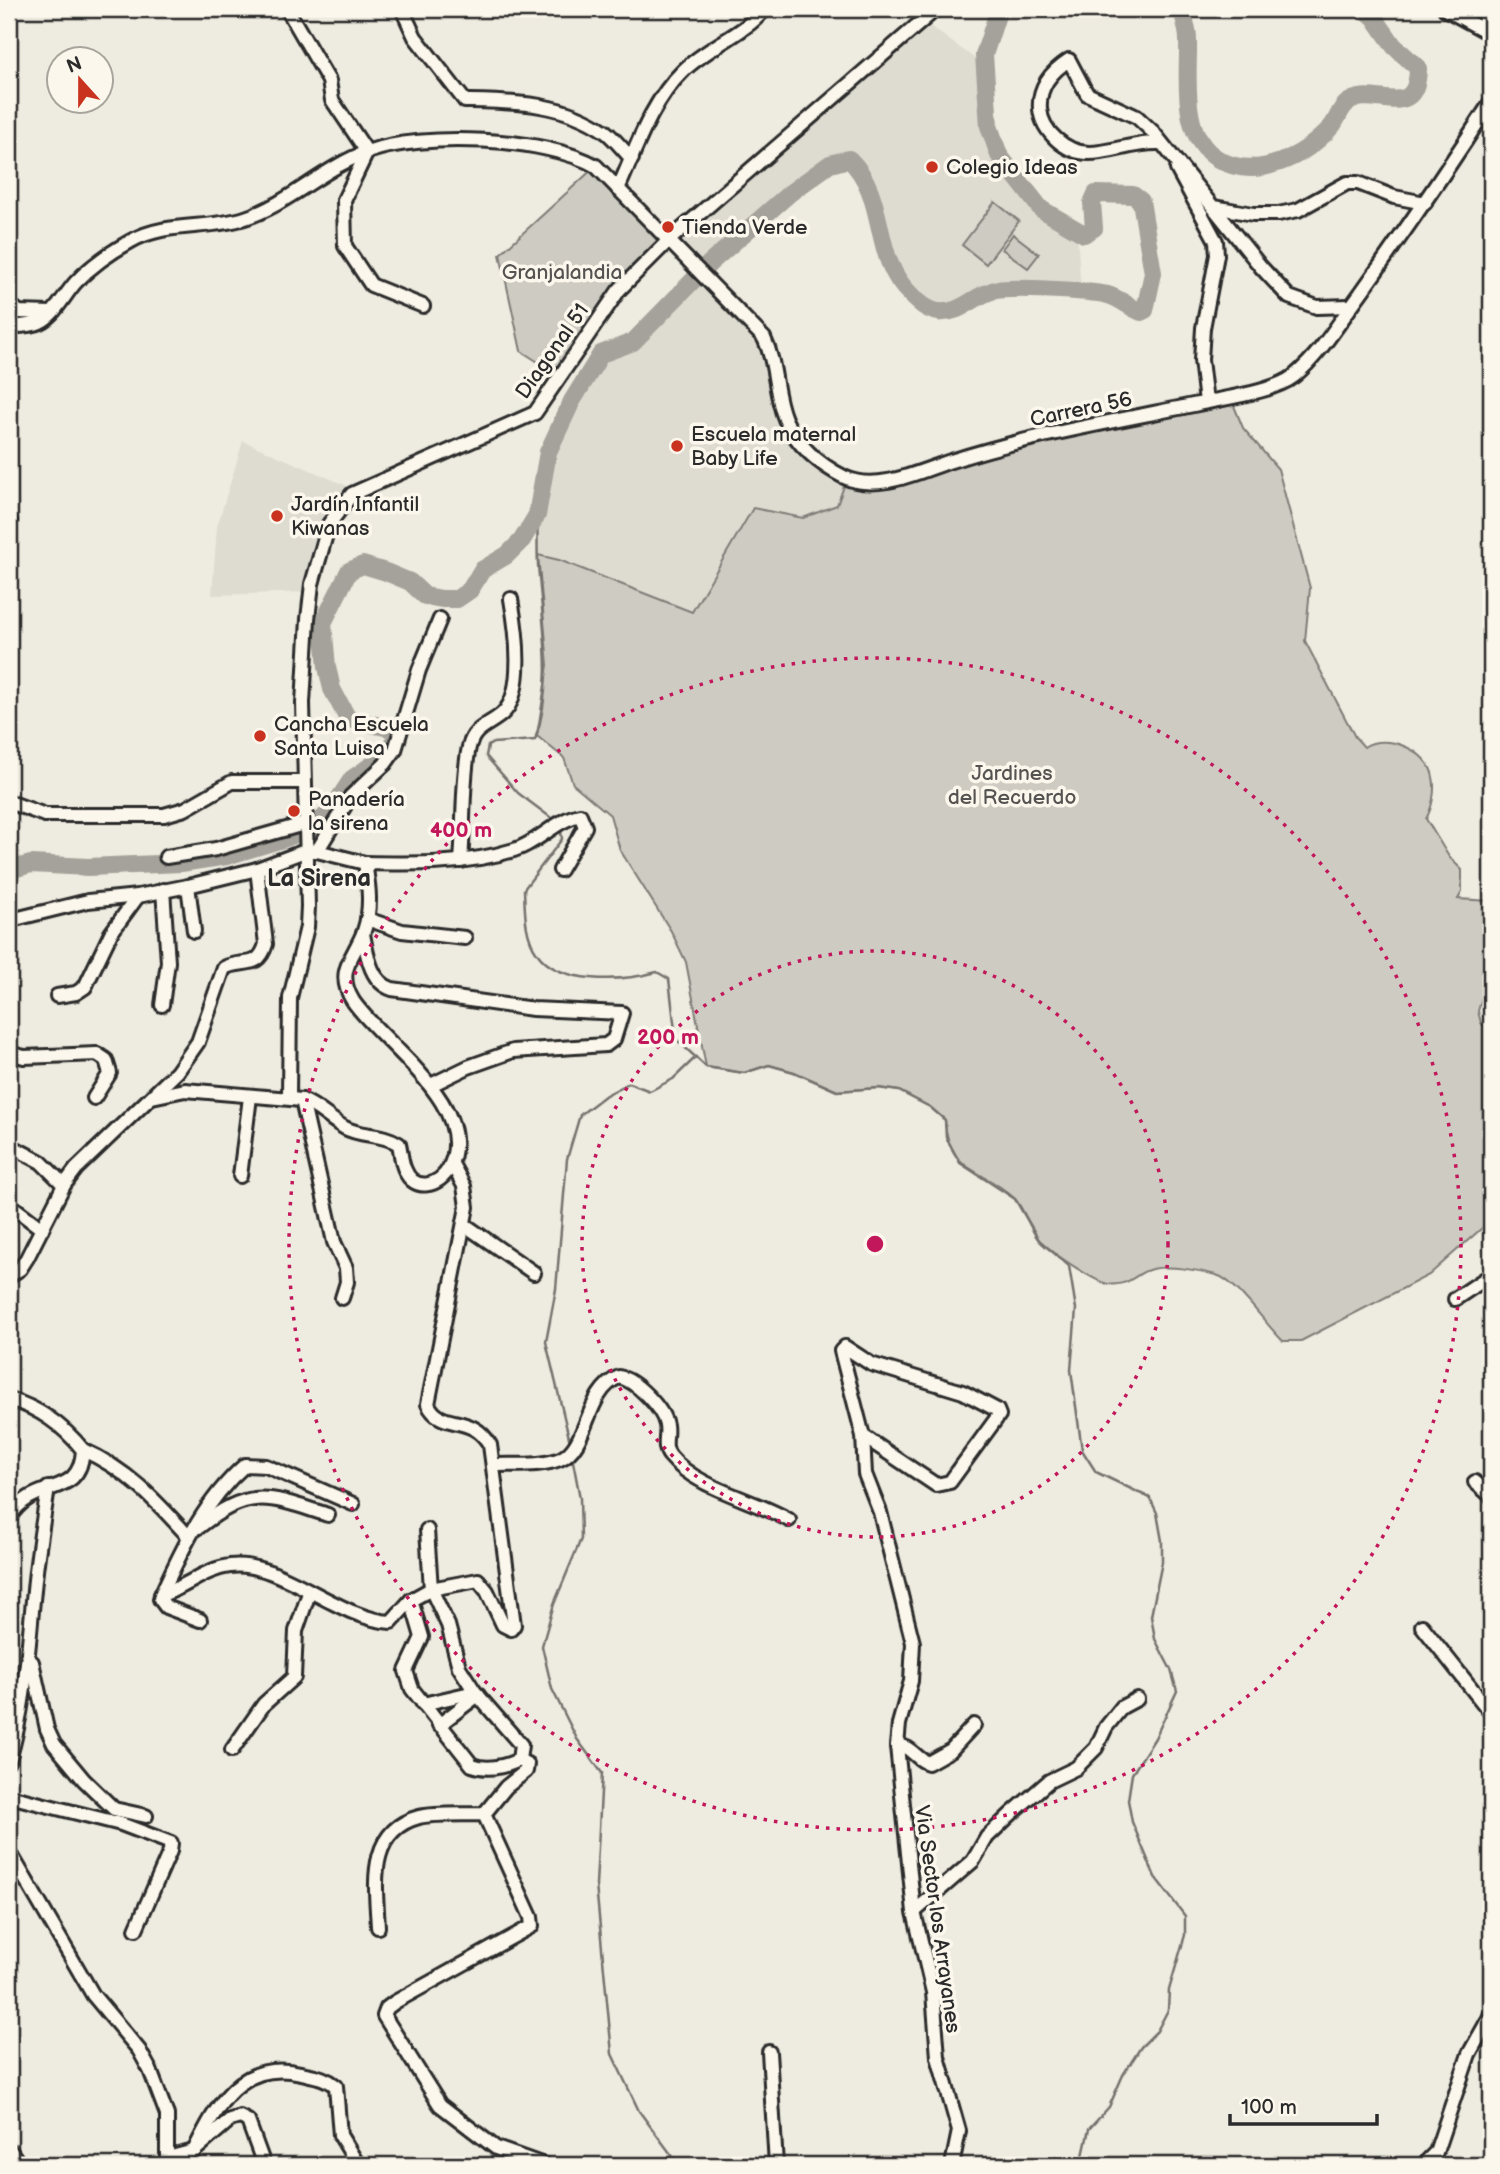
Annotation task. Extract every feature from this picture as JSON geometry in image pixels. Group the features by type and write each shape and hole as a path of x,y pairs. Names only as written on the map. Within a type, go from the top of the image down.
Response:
{"street":[{"path":"287,9 329,81 332,100 367,152 344,200 345,246 371,285 423,306"},
{"path":"402,9 415,37 466,101 528,102 558,109 606,132 632,159"},
{"path":"618,190 660,98 682,71 765,9"},
{"name":"Diagonal 51","path":"304,782 303,704 312,584 329,524 352,494 535,413 601,314 668,241 936,9"},
{"path":"1445,9 1491,34"},
{"path":"1159,143 1140,142 1085,154 1051,136 1041,119 1040,104 1052,72 1069,60 1087,94 1137,117 1175,158 1289,297 1317,307 1350,306"},
{"name":"Carrera 56","path":"51,313 76,283 130,241 170,228 247,218 367,152 425,142 477,139 548,148 577,155 596,166 764,338 776,368 785,419 799,441 819,463 847,478 867,482 895,479 1020,441 1280,385 1293,377 1350,306 1425,203 1491,102"},
{"path":"1175,158 1180,176 1216,241 1217,255 1203,328 1201,360 1206,402"},
{"path":"1214,207 1253,215 1278,214 1298,210 1348,183 1358,183 1394,197 1425,203"},
{"path":"9,304 19,312 51,313"},
{"path":"9,327 40,321 51,313"},
{"path":"461,861 469,747 478,728 501,715 510,705 515,683 518,637 511,599"},
{"path":"11,920 88,901 138,896 188,886 257,869 309,848 351,796 396,750 419,670 440,619"},
{"path":"9,802 45,815 164,815 185,809 232,782 304,782 304,821 309,848 307,927 290,998 295,1099 334,1241 346,1268 347,1282 342,1298"},
{"path":"309,848 365,863 461,861 516,850 569,817 580,815 585,827 560,870"},
{"path":"166,857 216,849 304,821"},
{"path":"152,1097 185,1090 295,1099 319,1107 344,1128 388,1137 399,1144 409,1178 420,1185 434,1184 444,1177 452,1164 454,1134 430,1085 352,999 346,982 347,965 363,934 366,919 370,891 365,863"},
{"path":"9,1276 20,1269 64,1185 76,1168 177,1072 198,1042 224,968 255,961 262,956 265,944 257,869"},
{"path":"188,886 194,931"},
{"path":"162,1005 168,962 163,890"},
{"path":"57,996 76,993 85,987 111,933 138,896"},
{"path":"366,919 402,931 465,939"},
{"path":"363,934 374,974 385,987 450,999 533,1009 622,1013 614,1039 606,1045 513,1051 480,1062 430,1085"},
{"path":"9,1053 24,1057 97,1054 106,1060 110,1073 94,1098"},
{"path":"240,1176 250,1097"},
{"path":"9,1145 41,1162 64,1185"},
{"path":"161,1595 176,1591 219,1568 232,1565 262,1569 309,1593 386,1622 395,1620 411,1600 430,1589 478,1580 488,1591 503,1625 511,1629 514,1625 490,1445 483,1433 474,1426 440,1419 428,1404 435,1362 446,1328 454,1261 465,1225 464,1186 452,1164"},
{"path":"9,1204 42,1229"},
{"path":"465,1225 534,1273"},
{"path":"1455,1299 1491,1275"},
{"name":"Via Sector los Arrayanes","path":"863,1436 936,1485 943,1485 950,1482 999,1415 997,1410 963,1392 871,1364 845,1347 841,1351 863,1436 865,1474 880,1512 913,1643 911,1681 899,1724 897,1746 914,1912 933,1992 938,2057 959,2131 952,2165"},
{"path":"494,1465 546,1463 562,1459 572,1449 609,1381 619,1377 629,1379 640,1387 662,1417 666,1425 665,1447 676,1462 724,1494 769,1508 789,1520"},
{"path":"9,1399 29,1405 52,1420 83,1450 112,1464 132,1479 188,1536"},
{"path":"9,1518 19,1502 48,1488 71,1481 78,1473 83,1450"},
{"path":"200,1620 166,1607 160,1599 161,1595 188,1536 225,1483 245,1465 266,1466 353,1504"},
{"path":"1475,1482 1491,1496"},
{"path":"9,1760 23,1711 34,1586 48,1488"},
{"path":"188,1536 220,1511 252,1499 277,1499 328,1515"},
{"path":"427,1530 430,1589 442,1610 459,1667 521,1745 519,1760"},
{"path":"232,1750 264,1704 294,1676 296,1631 309,1593"},
{"path":"378,1927 375,1871 377,1857 385,1843 401,1826 419,1817 484,1814 506,1787 526,1771 527,1764 519,1760 498,1768 481,1769 472,1765 407,1682 406,1671 422,1637 411,1600"},
{"path":"1422,1626 1491,1713"},
{"path":"30,1655 47,1729 54,1744 83,1780 114,1810 146,1816"},
{"path":"423,1704 477,1693"},
{"path":"439,1725 477,1693"},
{"path":"914,1912 973,1861 987,1837 1011,1814 1049,1781 1076,1768 1096,1748 1106,1727 1122,1707 1137,1699"},
{"path":"897,1746 908,1747 921,1761 928,1763 951,1750 974,1725"},
{"path":"9,1796 121,1824 171,1843 170,1851 136,1928"},
{"path":"484,1814 531,1917 532,1926 395,2002 387,2008 384,2016 440,2105 496,2148 544,2165"},
{"path":"9,1850 93,1995 131,2040 150,2070 167,2115 167,2162 194,2151 230,2120 240,2117 248,2121 264,2165"},
{"path":"1423,2165 1436,2152 1469,2054 1491,2015"},
{"path":"769,2052 776,2165"},
{"path":"194,2151 212,2114 232,2091 246,2079 264,2070 286,2070 328,2080 335,2086 340,2136 358,2165"},
{"path":"9,2149 20,2165"}],"shaded area":[{"path":"923,21 985,66 989,126 999,155 1041,209 1077,232 1081,293 1018,288 995,290 959,310 937,312 925,307 893,275 883,252 877,207 863,172 849,159 830,164 805,180 702,272 764,338 780,401 799,441 847,478 837,505 803,518 753,509 692,612 559,560 538,555 537,515 548,452 572,401 601,354 633,342 701,272 668,241"},
{"name":"Jardín Infantil Kiwanas","path":"243,441 347,486 352,494 339,508 311,592 212,595 217,527"}],"green space":[{"name":"Granjalandia","path":"596,166 668,241 619,290 560,376 521,351 500,254"},
{"path":"995,202 1019,221 986,264 962,245"},
{"path":"1013,234 1039,254 1028,268 1002,249"},
{"name":"Jardines del Recuerdo","path":"1230,396 1243,428 1278,469 1310,588 1305,641 1355,737 1364,747 1383,742 1405,746 1429,767 1434,782 1434,794 1426,819 1449,857 1462,870 1462,892 1458,899 1491,901 1491,967 1478,1011 1481,1023 1491,1032 1491,1220 1429,1275 1301,1341 1283,1341 1232,1285 1216,1275 1201,1271 1159,1268 1146,1271 1122,1283 1108,1284 1083,1272 1038,1239 1014,1198 960,1160 948,1138 945,1120 930,1107 899,1091 878,1088 837,1091 794,1072 769,1065 744,1073 706,1067 686,962 671,931 620,850 610,815 573,784 564,758 537,736 548,665 538,555 559,560 692,612 753,508 803,518 837,505 847,478 867,483"}],"waterway":[{"path":"9,870 31,864 88,867 181,863 227,856 316,826 333,808 352,779 385,756 395,740 394,729 348,719 332,689 323,623 349,571 363,565 410,582 425,596 442,599 457,599 470,590 482,570 507,555 522,540 537,515 548,452 572,401 601,354 633,342 710,263 790,193 830,164 849,159 861,174 870,191 884,245 898,280 930,310 946,312 960,308 992,291 1014,289 1099,293 1113,297 1141,312 1145,310 1153,273 1141,201 1133,195 1096,194 1092,203 1094,228 1084,234 1041,209 999,155 989,126 984,55 999,9"},
{"path":"1182,9 1188,36 1189,105 1197,136 1206,149 1218,159 1248,168 1264,167 1294,156 1321,137 1332,126 1344,106 1356,99 1368,97 1391,100 1410,95 1416,85 1418,68 1394,46 1374,17 1365,9"},
{"path":"537,515 538,564 546,652 541,718 535,740 493,743 488,746 486,756 518,793 554,820"},
{"path":"561,831 562,839 524,889 530,938 537,953 547,964 576,976 610,979 657,972 669,979 676,1039 706,1067 744,1073 769,1065 794,1072 837,1091 878,1088 899,1091 930,1107 945,1120 946,1137 960,1163 1015,1199 1039,1240 1069,1266 1076,1309 1071,1370 1082,1450 1096,1472 1150,1498 1157,1513 1162,1541 1162,1562 1151,1616 1155,1639 1171,1670 1177,1691 1155,1738 1132,1774 1128,1800 1132,1822 1155,1877 1185,1916 1185,1935 1169,1990 1168,2010 1157,2031 1141,2047 1123,2075 1109,2107 1089,2129 1081,2165"},
{"path":"570,1442 546,1342 556,1289 567,1159 580,1115 606,1095 629,1083 650,1091 673,1079 696,1057"},
{"path":"572,1456 580,1498 581,1539 554,1604 542,1646 552,1689 577,1739 602,1773 596,1885 612,2054 639,2111 679,2165"}],"place":[{"name":"Colegio Ideas","path":"932,167"},
{"name":"Tienda Verde","path":"668,227"},
{"name":"Escuela maternal Baby Life","path":"677,446"},
{"name":"Jardín Infantil Kiwanas","path":"277,516"},
{"name":"Cancha Escuela Santa Luisa","path":"260,736"},
{"name":"Panadería la sirena","path":"294,811"}],"district":[{"name":"La Sirena","path":"319,878"}]}
